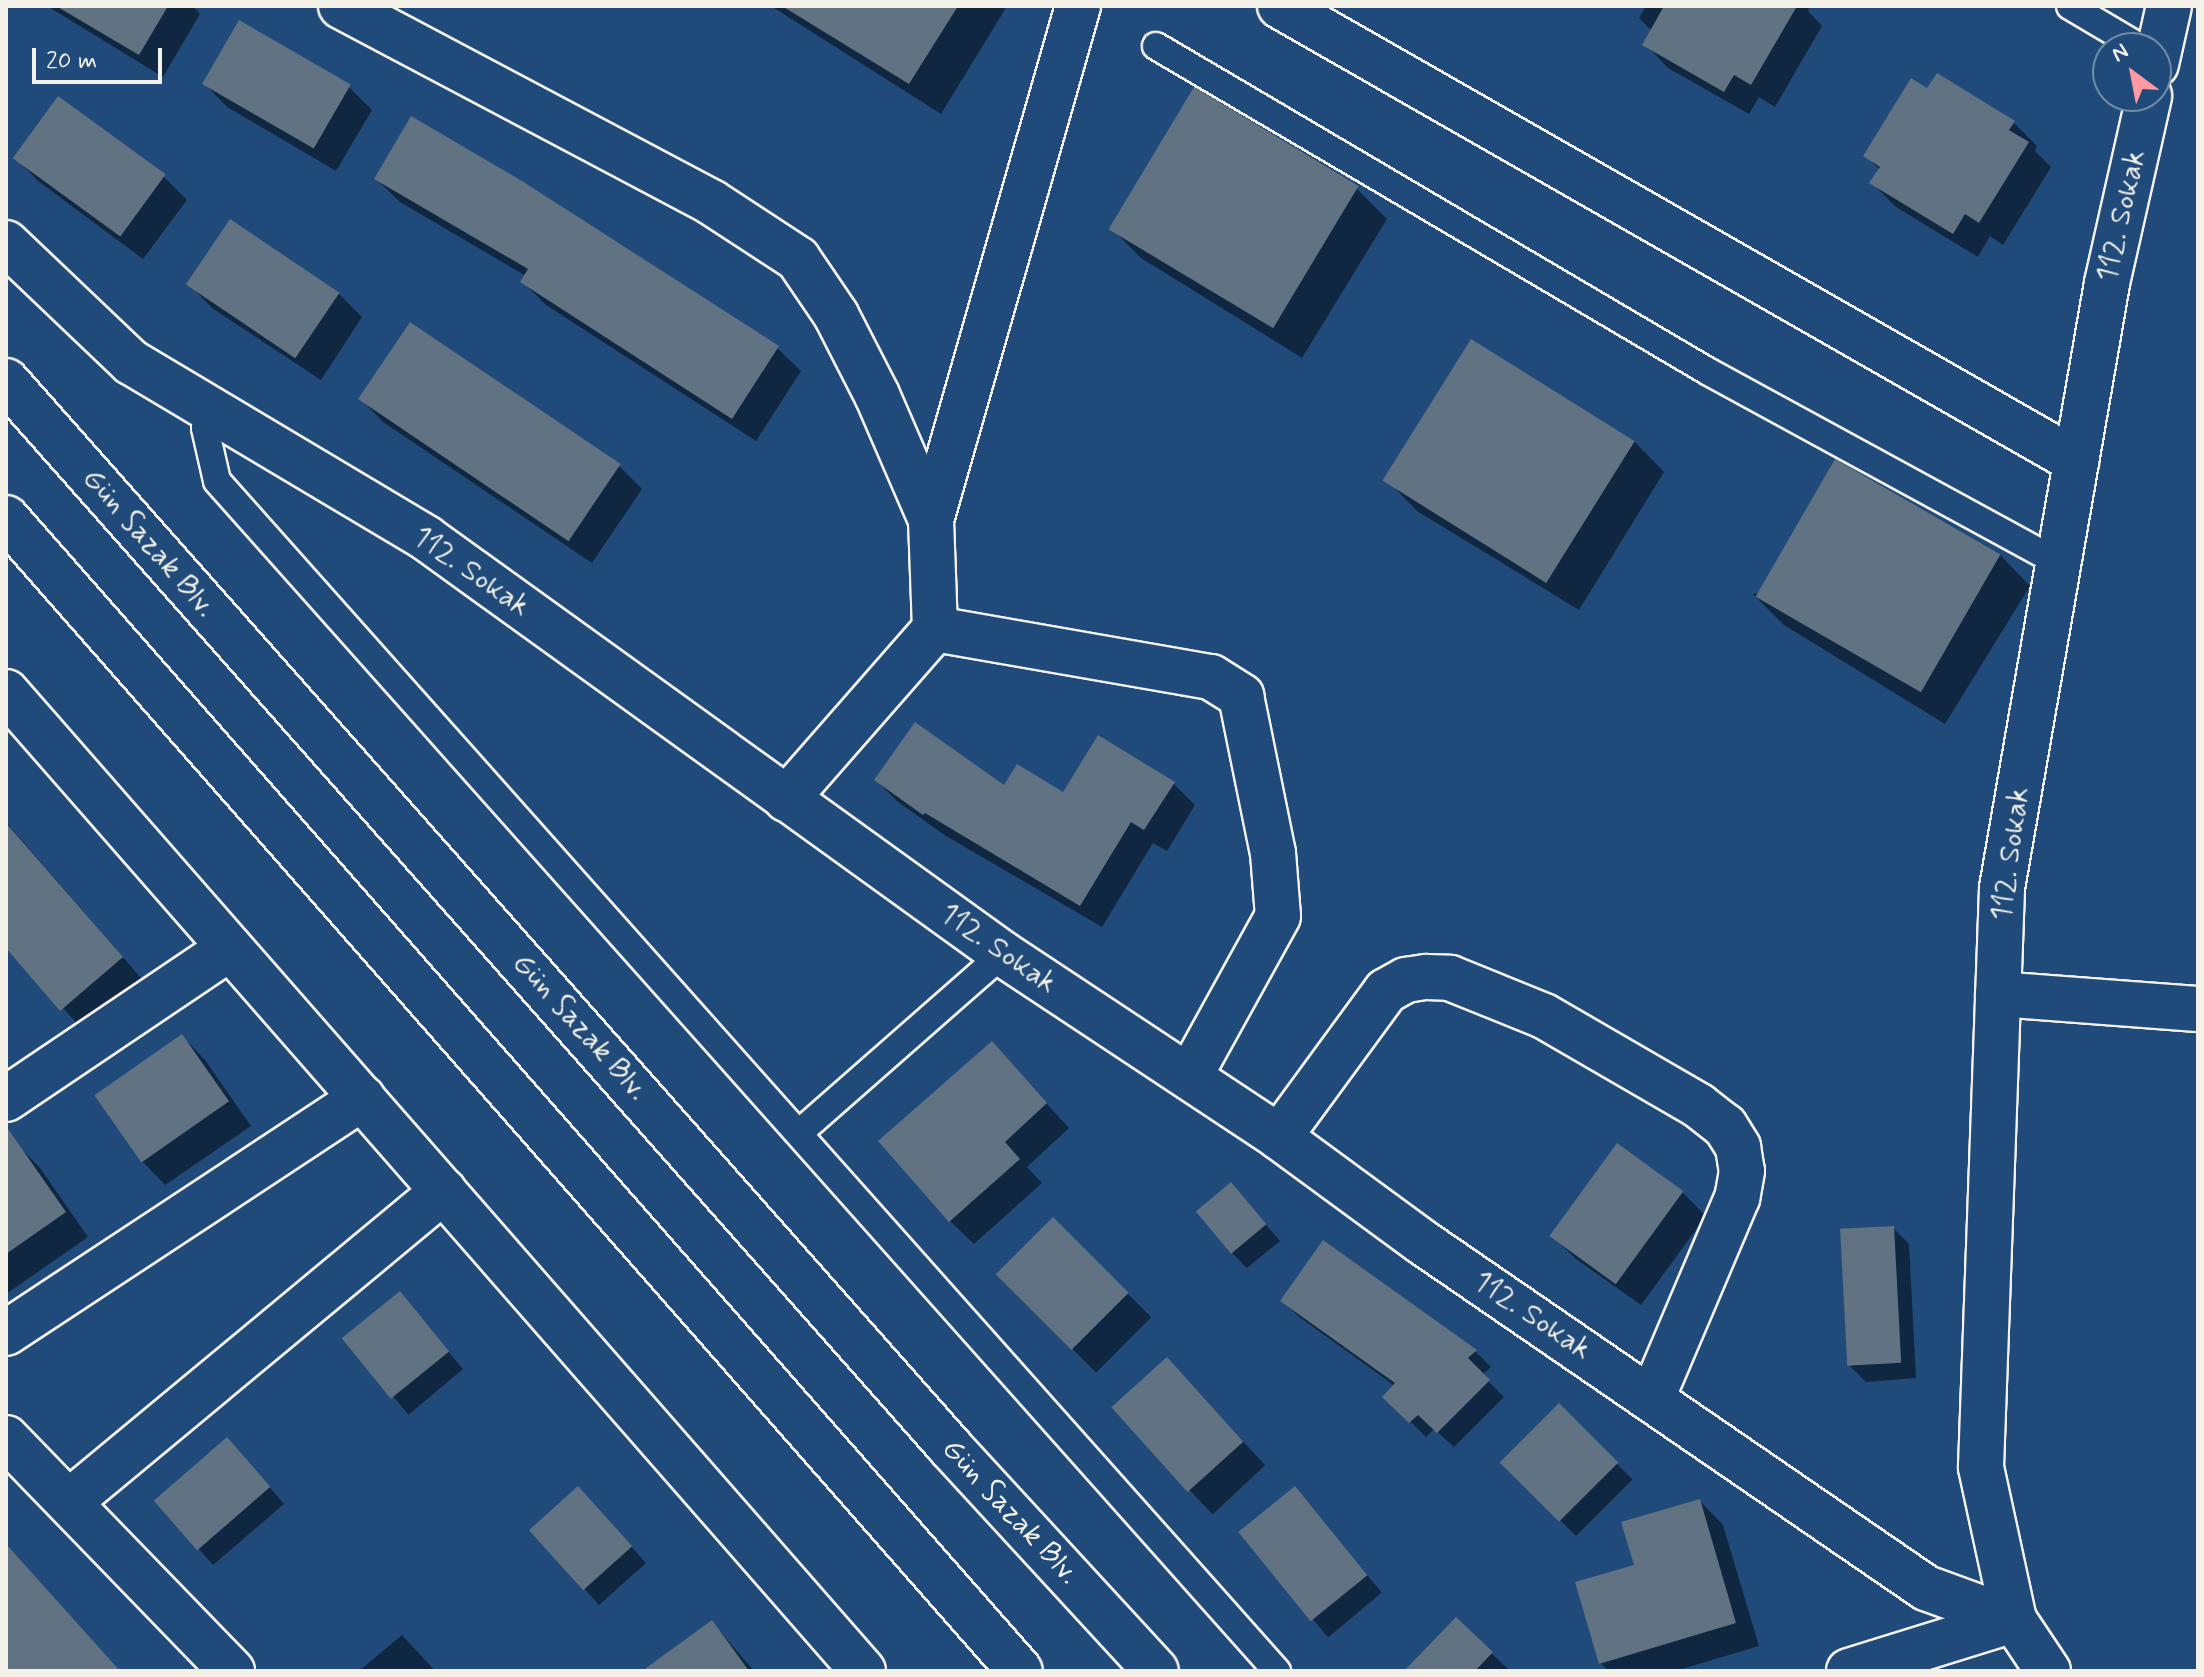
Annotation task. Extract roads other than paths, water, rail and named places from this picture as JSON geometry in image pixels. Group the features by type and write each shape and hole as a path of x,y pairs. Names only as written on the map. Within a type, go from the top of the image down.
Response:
{"street":[{"path":"341,6 711,202 798,259 843,328 877,395 931,520"},
{"path":"786,799 935,629 931,520 1078,6"},
{"path":"1280,6 2076,461"},
{"name":"112. Sokak","path":"2162,32 2169,6"},
{"name":"112. Sokak","path":"2048,1671 2014,1620 1981,1467 2002,888 2107,283 2142,112"},
{"name":"112. Sokak","path":"6,243 131,362 213,414 426,538 1003,954 1279,1137 1422,1242 1926,1588 2014,1620"},
{"name":"Gün Sazak Blv.","path":"6,381 950,1447 1156,1671"},
{"path":"6,518 1020,1671"},
{"path":"935,629 1211,677 1241,696 1273,853 1278,916 1189,1077"},
{"path":"6,692 863,1671"},
{"path":"6,1099 230,948"},
{"path":"1279,1137 1386,991 1406,980 1426,977 1450,978 1544,1016 1699,1106 1725,1126 1738,1147 1742,1171 1737,1198 1652,1398"},
{"path":"1998,994 2198,1009"},
{"path":"6,1333 362,1098"},
{"path":"69,1502 444,1191"},
{"path":"6,1438 232,1671"},
{"path":"1849,1671 2014,1620"}],"lane":[{"path":"2070,6 2106,32"},
{"path":"1156,46 1709,372 2058,562"},
{"path":"213,414 205,428 217,481 1277,1671"},
{"path":"799,1133 1003,954"}]}
